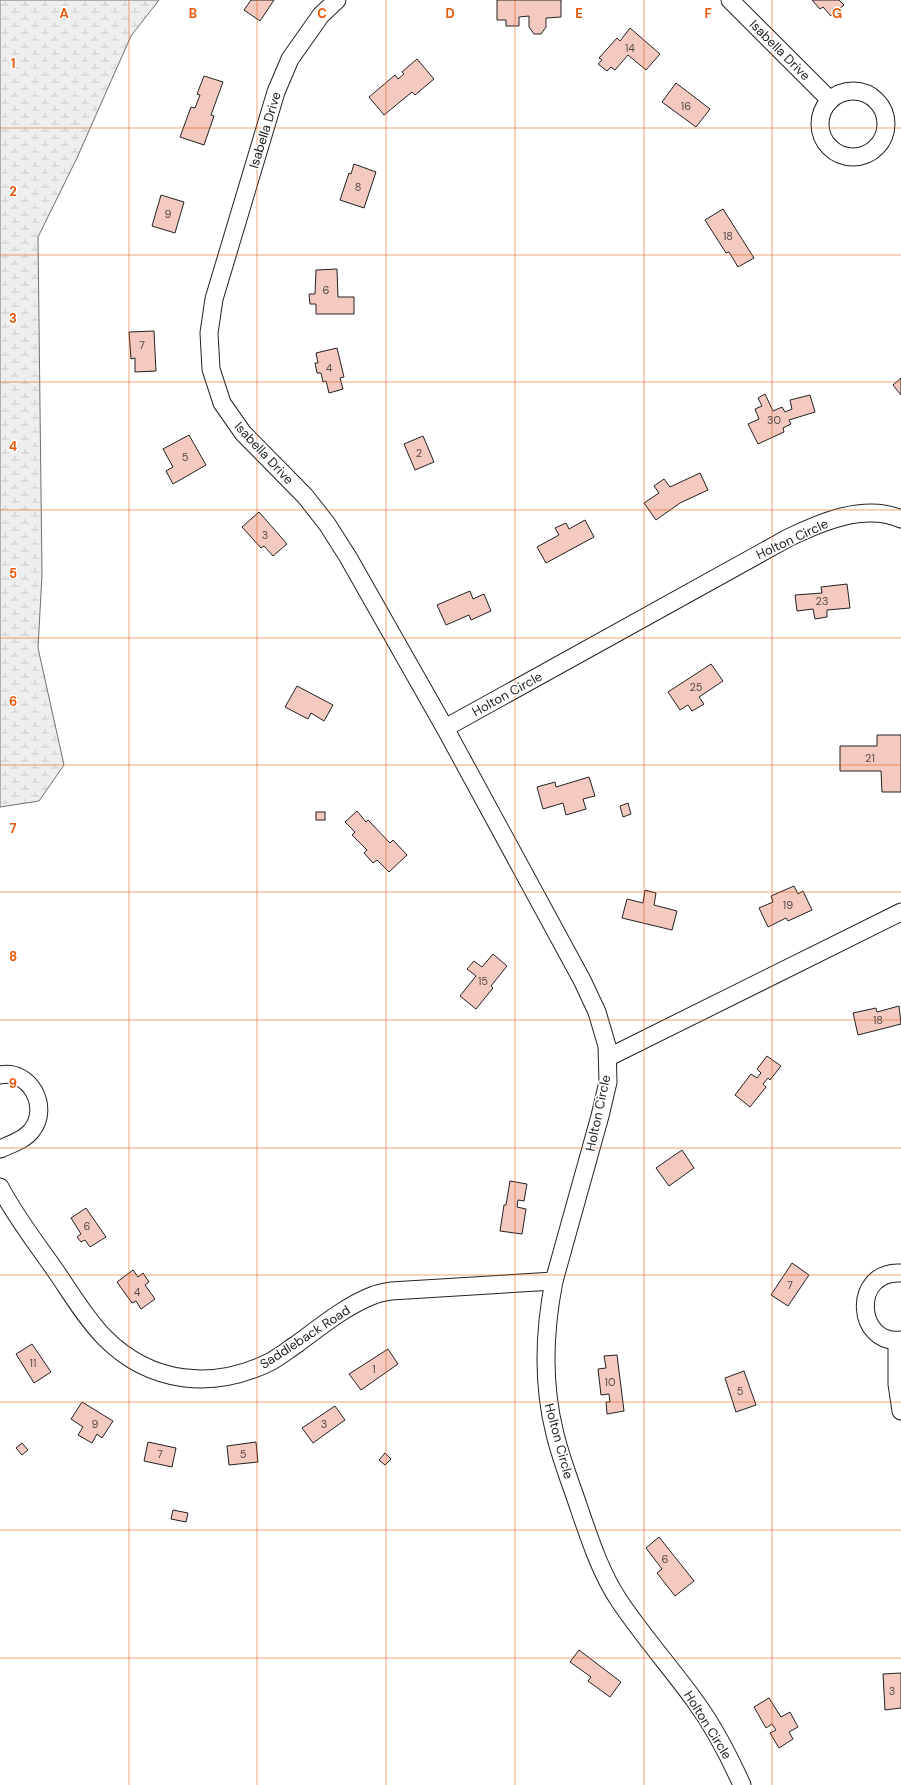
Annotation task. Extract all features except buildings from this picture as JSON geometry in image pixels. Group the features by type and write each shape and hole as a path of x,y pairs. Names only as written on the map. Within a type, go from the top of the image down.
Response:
{"street":[{"name":"Isabella Drive","path":"337,0 321,15 290,59 276,92 214,299 209,333 211,369 222,403 235,423 255,446 305,496 327,524 348,557 445,728"},
{"name":"Isabella Drive","path":"730,0 830,100"},
{"name":"Holton Circle","path":"742,1785 724,1747 696,1702 619,1601 602,1569 588,1535 555,1433 548,1397 545,1344 549,1308 554,1281 608,1082 608,1046 601,1024 582,980 445,728 774,545 821,522 856,514 892,515 901,519"},
{"name":"Holton Circle","path":"609,1057 901,912"},
{"path":"0,1076 15,1076 25,1081 33,1089 38,1099 39,1110 37,1121 32,1131 23,1138 0,1149"},
{"name":"Saddleback Road","path":"0,1187 18,1217 105,1338 125,1355 142,1365 181,1378 206,1380 228,1377 250,1371 271,1361 341,1313 374,1295 391,1291 554,1281"},
{"path":"901,1273 884,1276 875,1282 868,1291 865,1302 865,1313 867,1319 876,1333 886,1338 899,1340 897,1384 901,1411"}],"green space":[{"path":"0,0 159,0 131,36 76,160 38,237 42,575 38,648 64,765 39,801 0,807"}]}
